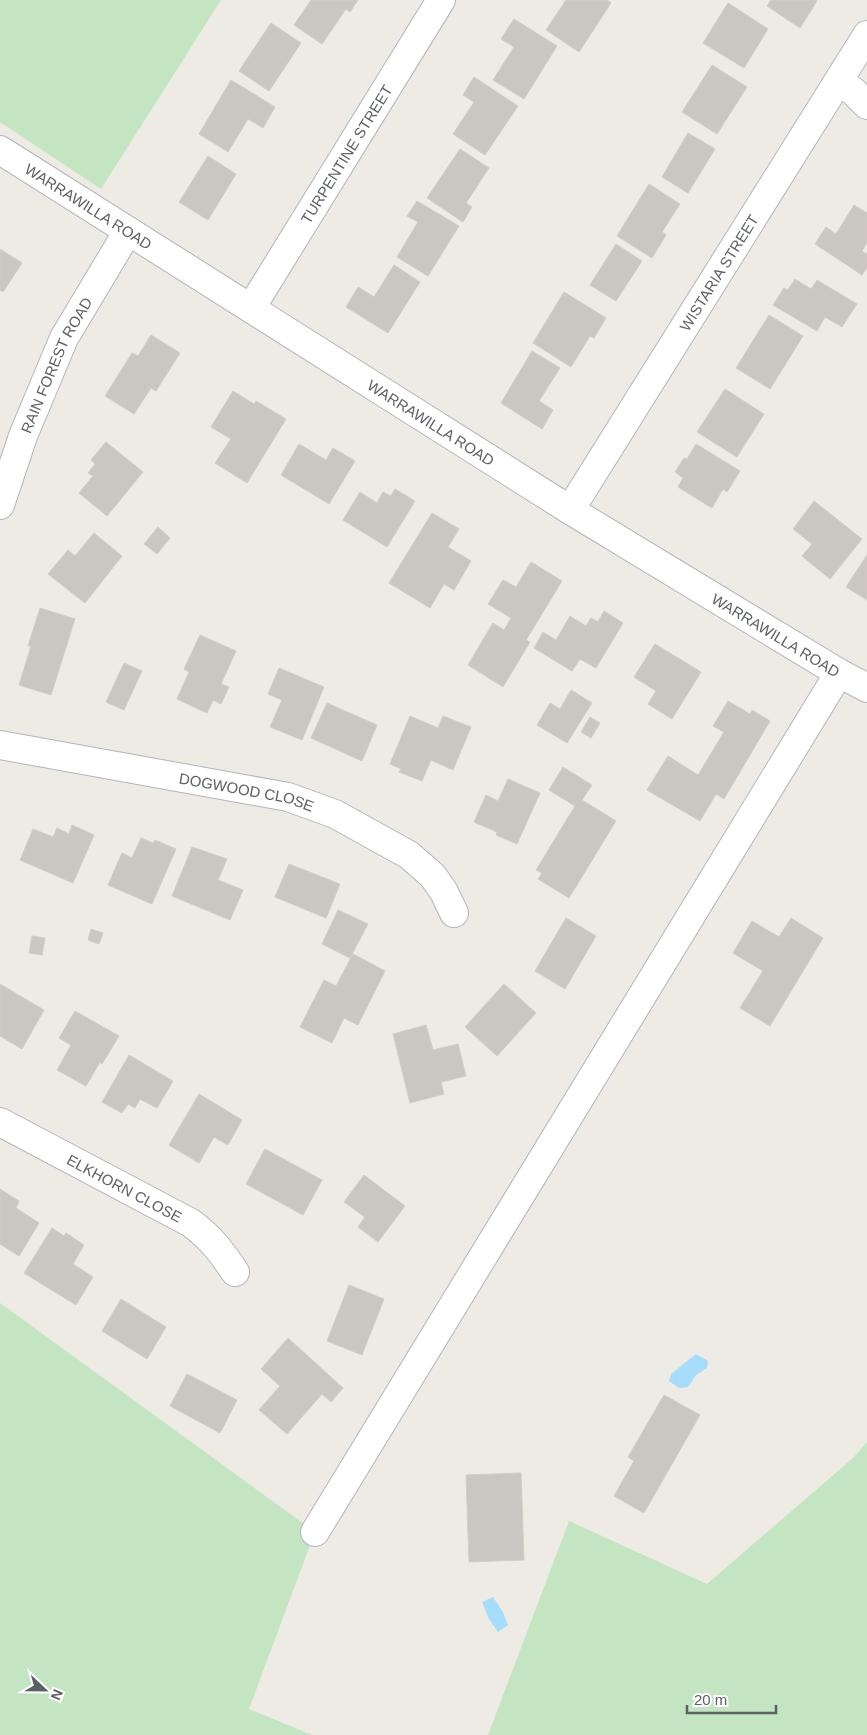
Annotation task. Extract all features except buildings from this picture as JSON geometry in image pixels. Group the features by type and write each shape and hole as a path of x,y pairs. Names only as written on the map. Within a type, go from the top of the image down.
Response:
{"street":[{"name":"TURPENTINE STREET","path":"251,308 441,0"},
{"name":"WISTARIA STREET","path":"570,510 867,35"},
{"path":"839,82 853,91 867,105"},
{"name":"WARRAWILLA ROAD","path":"0,150 570,510 839,673 867,688"},
{"name":"RAIN FOREST ROAD","path":"0,505 23,436 64,338 128,231"},
{"path":"315,1532 839,673"},
{"name":"DOGWOOD CLOSE","path":"0,745 288,797 335,814 409,855 433,876 444,892 454,913"},
{"name":"ELKHORN CLOSE","path":"0,1122 191,1223 218,1246 235,1272"}],"green space":[{"path":"0,0 221,0 101,189 0,122"},
{"path":"0,1303 315,1532 249,1709 312,1735 0,1735"},
{"path":"867,1442 867,1735 488,1735 569,1521 707,1584 853,1458"}],"water":[{"path":"696,1354 708,1361 707,1368 696,1375 688,1387 679,1388 669,1381 671,1374"},
{"path":"493,1597 503,1612 508,1625 498,1632 489,1619 482,1602"}]}
